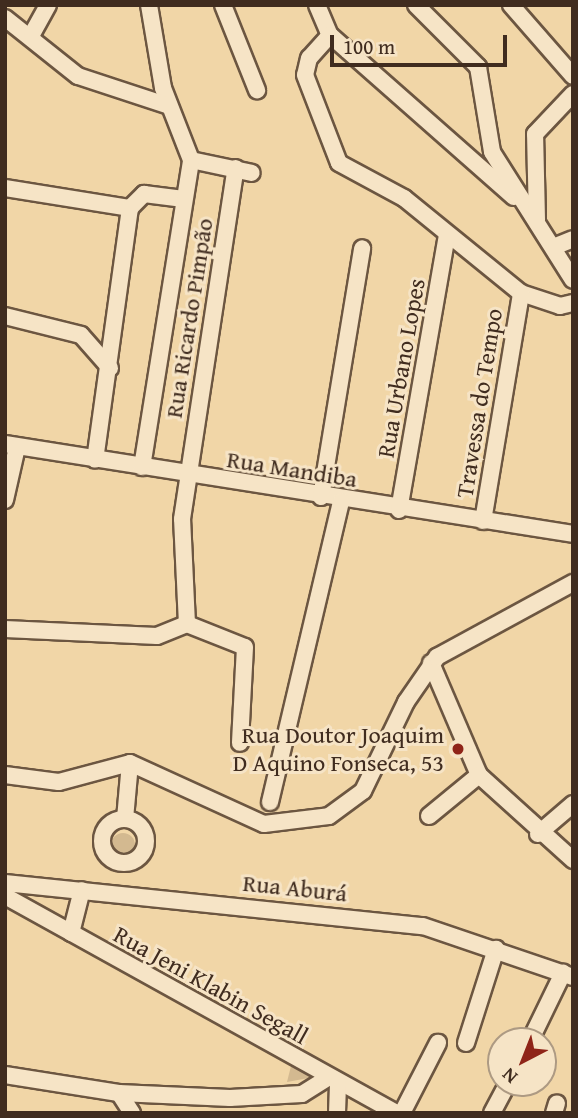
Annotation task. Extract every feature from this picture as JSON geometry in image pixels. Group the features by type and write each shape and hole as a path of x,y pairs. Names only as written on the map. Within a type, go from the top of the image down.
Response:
{"street":[{"path":"32,34 48,5"},
{"path":"142,467 191,160 169,106 149,5"},
{"path":"223,5 257,90"},
{"path":"317,5 330,35 524,205 556,246 573,280"},
{"path":"416,5 478,67 492,152 524,205"},
{"path":"511,5 573,76"},
{"path":"5,18 32,34 78,76 169,106"},
{"path":"330,35 309,58 305,75 334,155 447,234 520,293 560,306 573,303"},
{"path":"537,220 535,134 573,94"},
{"path":"191,160 252,173"},
{"name":"Rua Ricardo Pimpão","path":"187,624 181,529 187,475 236,169"},
{"path":"5,188 130,208"},
{"path":"95,460 110,368 130,208 144,194 184,199"},
{"name":"Rua Urbano Lopes","path":"399,510 447,234"},
{"path":"556,246 573,239"},
{"path":"321,497 362,248"},
{"name":"Travessa do Tempo","path":"483,522 520,293"},
{"path":"5,316 81,335 110,368"},
{"path":"5,500 11,446"},
{"name":"Rua Mandiba","path":"11,446 341,501 573,534"},
{"path":"270,802 341,501"},
{"path":"5,775 59,782 130,763 264,824 329,816 363,791 431,663 472,632 573,583"},
{"path":"5,629 157,636 187,624 245,647 240,743"},
{"path":"431,663 479,775 538,834 573,860"},
{"path":"125,819 130,763"},
{"path":"429,816 479,775"},
{"path":"538,834 573,804"},
{"path":"125,819 142,828 145,847 139,858 120,863 108,857 102,838 112,822 125,819"},
{"path":"115,893 120,863"},
{"name":"Rua Aburá","path":"5,883 378,919 496,949 568,975"},
{"path":"71,933 82,890"},
{"name":"Rua Jeni Klabin Segall","path":"5,896 396,1113"},
{"path":"466,1043 496,949"},
{"path":"538,1027 568,975"},
{"path":"402,1113 438,1043"},
{"path":"5,1075 119,1093 302,1094 334,1080 337,1113"},
{"path":"119,1093 132,1113"},
{"path":"492,1113 501,1097"}],"shaded area":[{"path":"123,833 131,837 135,845 131,853 123,857 115,853 111,845 115,837"},
{"path":"291,1066 314,1077 287,1082"}],"place":[{"name":"Rua Doutor Joaquim D Aquino Fonseca, 53","path":"458,749"}]}
